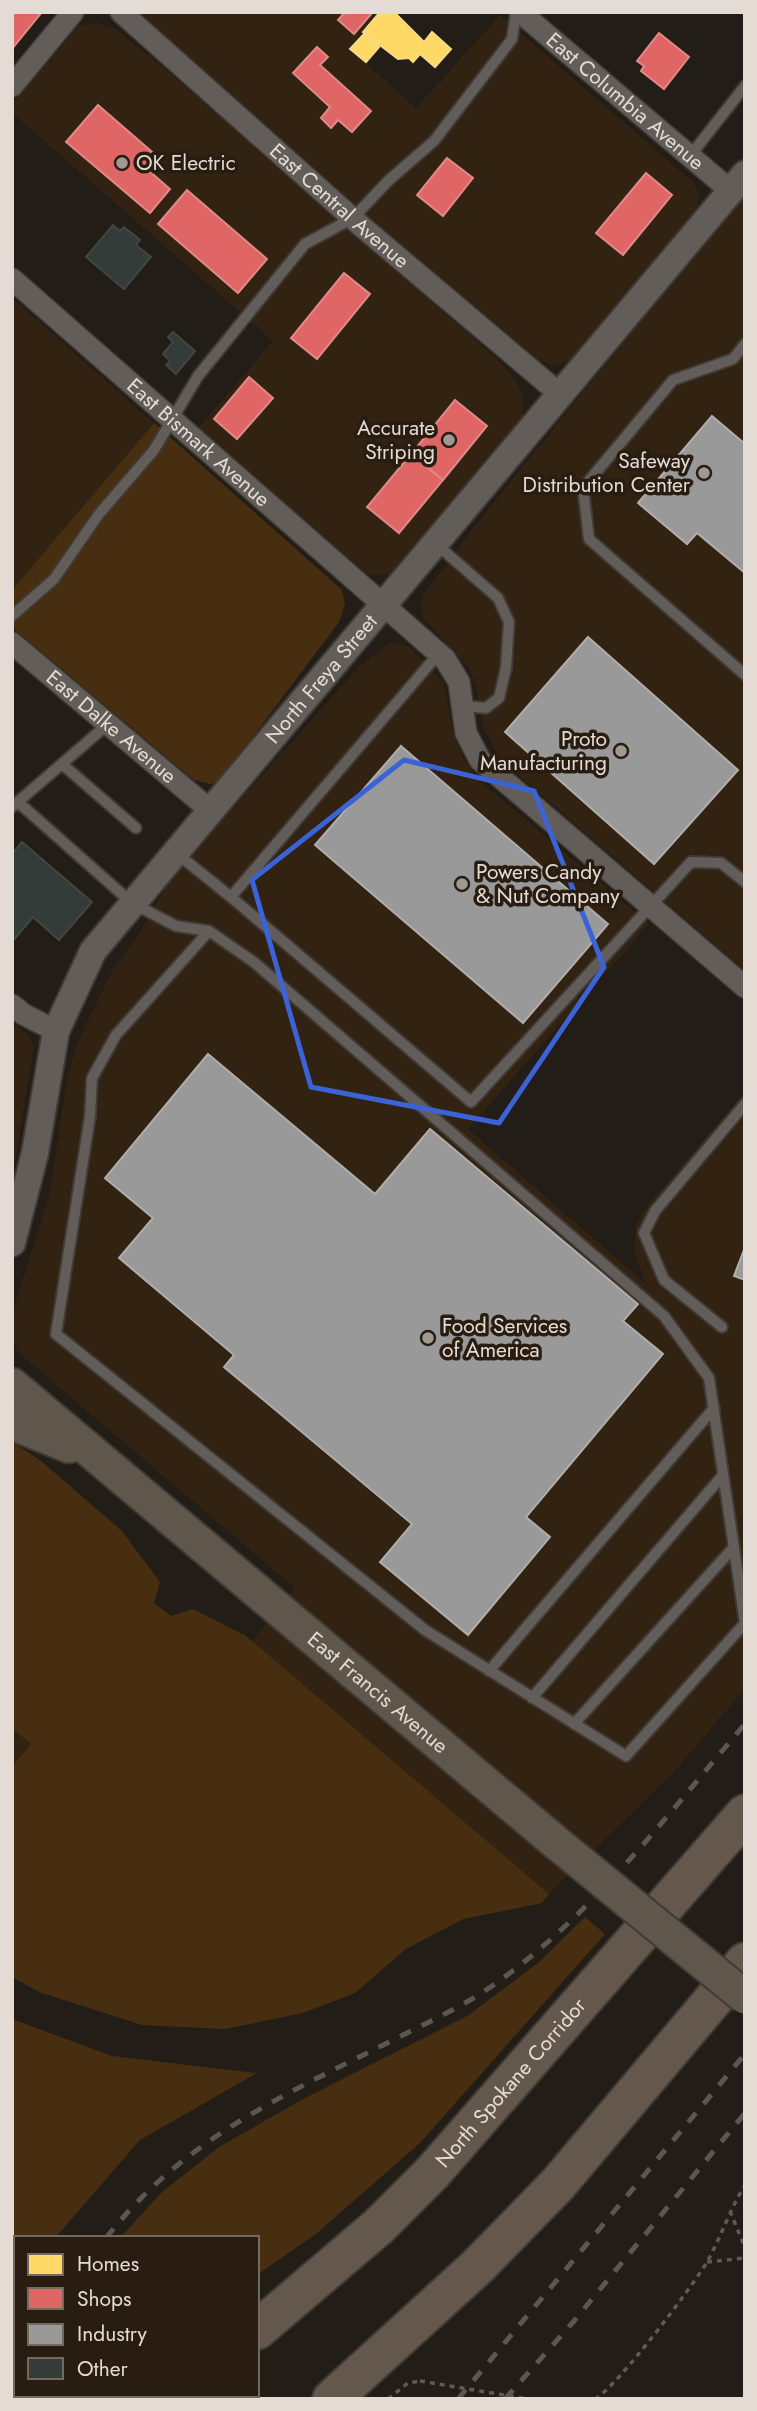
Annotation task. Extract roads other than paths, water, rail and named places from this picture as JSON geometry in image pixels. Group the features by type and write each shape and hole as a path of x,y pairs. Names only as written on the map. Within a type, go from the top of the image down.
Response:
{"highway":[{"name":"North Spokane Corridor","path":"259,2328 379,2226 468,2134 745,1814"},
{"path":"332,2399 478,2266 558,2184 745,1962"},
{"path":"259,2311 379,2226"}],"main road":[{"name":"East Francis Avenue","path":"12,1385 552,1840 745,1997"},
{"path":"12,1423 97,1458"}],"street":[{"path":"12,86 73,12"},
{"name":"East Central Avenue","path":"121,12 353,218 561,395"},
{"name":"East Columbia Avenue","path":"518,12 690,156 738,183"},
{"name":"North Freya Street","path":"12,1243 35,1153 56,1031 93,951 738,183"},
{"name":"East Bismark Avenue","path":"12,279 439,653 460,682 466,733 480,760 745,987"},
{"name":"East Dalke Avenue","path":"12,643 210,810"},
{"path":"12,1005 23,1014 56,1031"}],"lane":[{"path":"12,616 54,579 99,514 155,450 198,376 305,244 353,218 389,180 434,141 512,39 518,12"},
{"path":"690,156 745,86"},
{"path":"745,344 733,359 673,380 583,488 589,539 745,675"},
{"path":"436,544 498,598 509,622 506,668 499,698 485,708 464,706"},
{"path":"231,897 439,653"},
{"path":"108,724 15,804 132,903 176,926 209,931 255,963 664,1316 709,1378 745,1623 626,1756 425,1630 55,1334 90,1116 92,1078 116,1035 209,931"},
{"path":"62,764 136,828"},
{"path":"175,852 471,1102 691,862 721,863 745,882"},
{"path":"722,1327 664,1280 644,1233 655,1211 745,1104"},
{"path":"489,1671 714,1408"},
{"path":"533,1698 723,1475"},
{"path":"574,1724 734,1547"}],"railway":[{"path":"108,2236 137,2202 204,2145 278,2099 458,2007 528,1959 595,1897 657,1829 745,1724"},
{"path":"458,2399 745,2054"},
{"path":"505,2399 574,2321 745,2113"}],"place":[{"name":"OK Electric","path":"122,163"},
{"name":"Accurate Striping","path":"449,440"},
{"name":"Safeway Distribution Center","path":"704,473"},
{"name":"Proto Manufacturing","path":"621,751"},
{"name":"Powers Candy & Nut Company","path":"462,884"},
{"name":"Food Services of America","path":"428,1338"}]}
